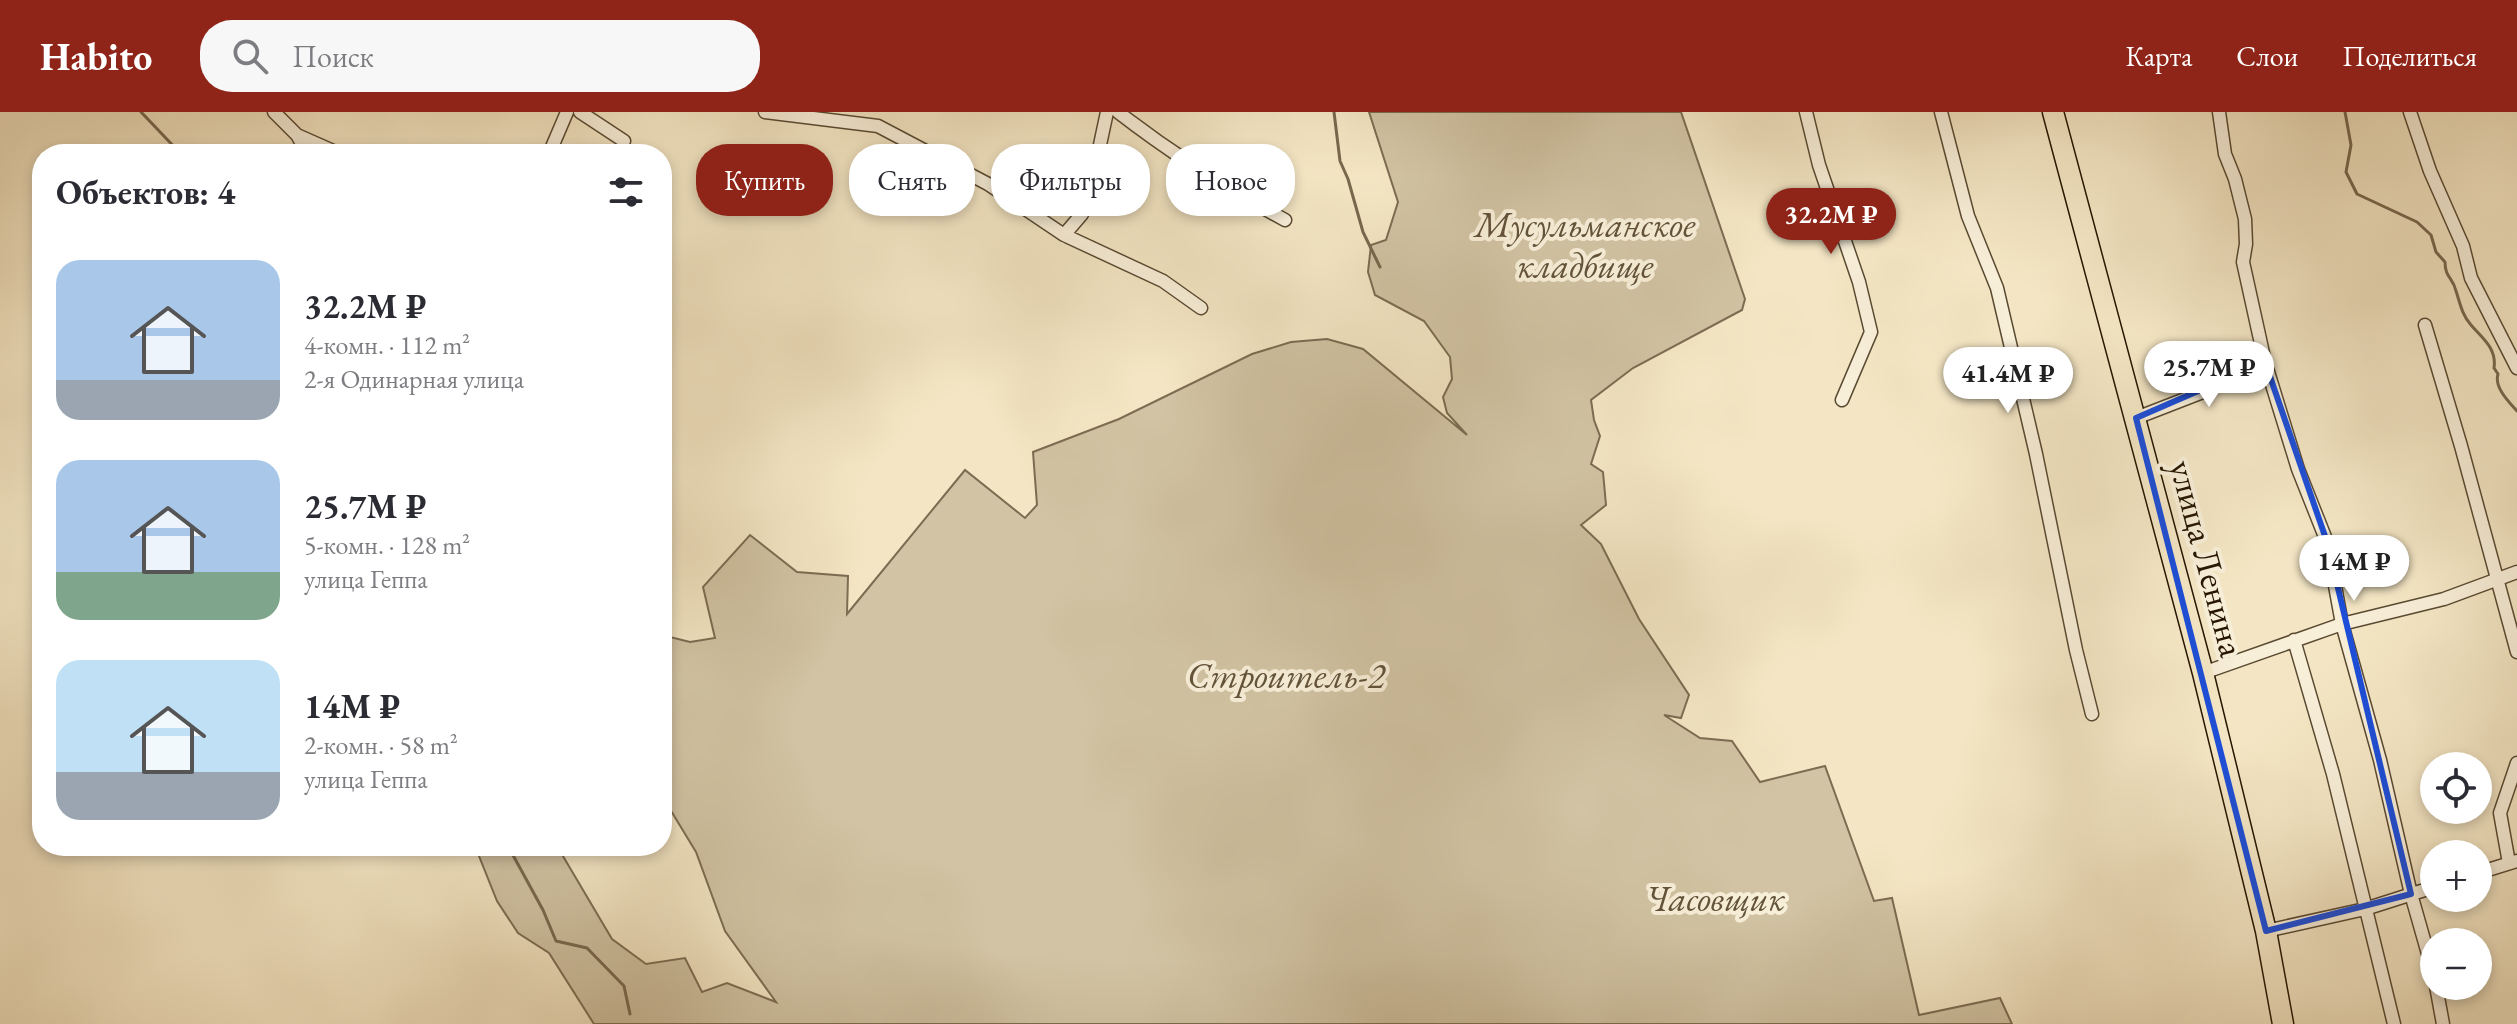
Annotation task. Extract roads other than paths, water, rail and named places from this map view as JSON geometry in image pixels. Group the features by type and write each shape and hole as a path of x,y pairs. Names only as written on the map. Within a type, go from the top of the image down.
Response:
{"main road":[{"name":"улица Ленина","path":"2053,112 2203,673 2266,931 2283,1024"}],"street":[{"path":"274,112 302,144"},
{"path":"553,144 567,112"},
{"path":"580,112 624,141"},
{"path":"765,112 878,126 988,184 1064,235 1163,281 1201,308"},
{"path":"1064,235 1082,214 1107,112"},
{"path":"1118,112 1211,178 1285,220"},
{"path":"1806,112 1819,165 1859,282 1871,332 1842,400"},
{"path":"1941,112 1968,216 1997,288 2092,714"},
{"path":"2219,112 2225,154 2245,219 2243,262 2265,362 2298,469 2327,542 2342,624 2380,760 2421,928"},
{"path":"2410,112 2430,171 2463,246 2471,278 2517,368"},
{"path":"297,135 317,144"},
{"path":"2425,325 2517,652"},
{"path":"2136,418 2203,392 2265,362"},
{"path":"2203,673 2342,624 2444,599 2517,572"},
{"path":"2294,640 2333,774 2394,1024"},
{"path":"2492,869 2513,862 2500,813 2517,763"},
{"path":"2266,931 2365,909 2420,891"},
{"path":"2439,1000 2443,1024"}],"waterway":[{"path":"141,112 171,144"},
{"path":"1334,112 1340,161 1363,232 1380,267"},
{"path":"2345,112 2351,145 2346,172 2357,194 2417,222 2431,235 2436,252 2445,262 2446,271 2455,286 2465,317 2491,349 2500,389 2517,411"},
{"path":"513,856 556,941 587,948 624,986 630,1014"}],"park label":[{"name":"Мусульманское кладбище","path":"1585,244"},
{"name":"Строитель-2","path":"1286,675"},
{"name":"Часовщик","path":"1715,898"}]}
